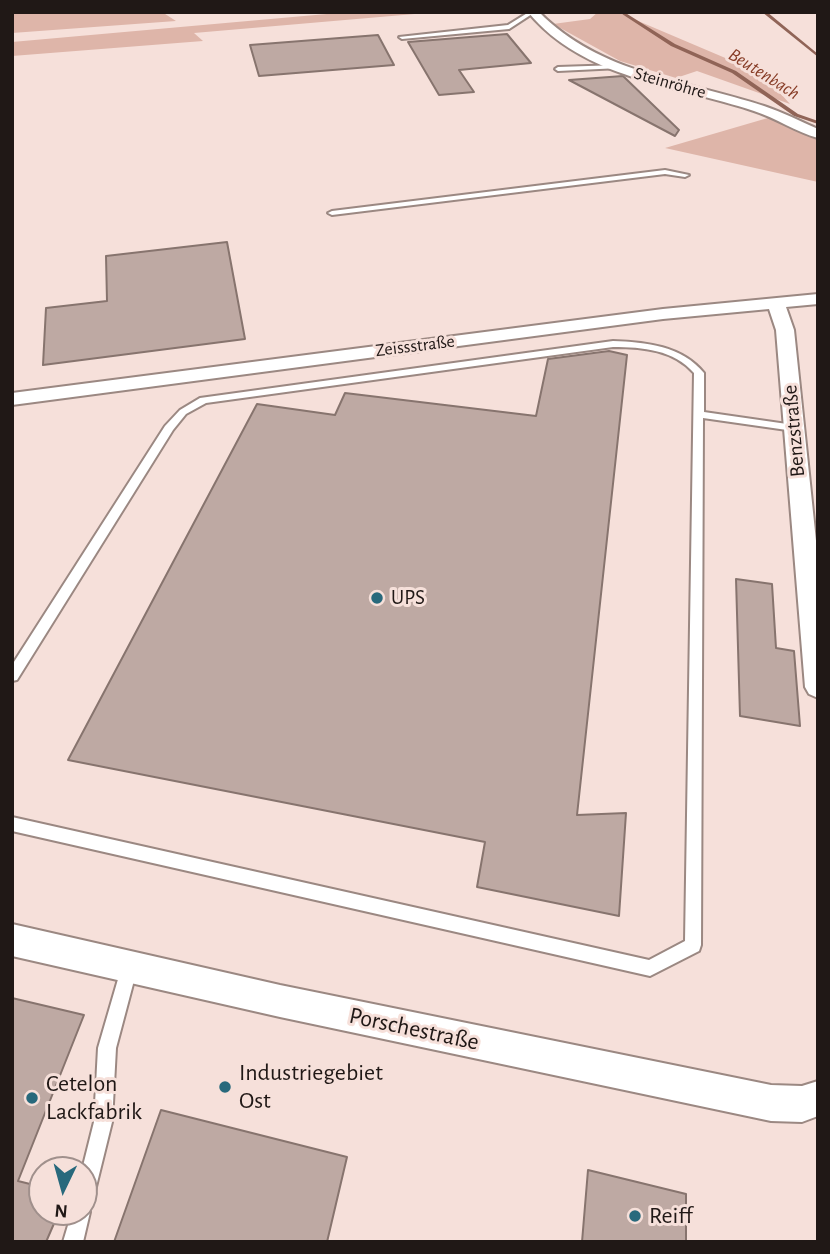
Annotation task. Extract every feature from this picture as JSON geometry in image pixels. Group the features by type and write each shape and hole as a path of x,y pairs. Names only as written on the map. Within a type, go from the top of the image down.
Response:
{"street":[{"name":"Steinröhre","path":"533,12 546,27 561,38 618,67 759,108 818,134"},
{"name":"Zeissstraße","path":"12,399 775,302 818,299"},
{"name":"Benzstraße","path":"775,302 785,330 818,687"},
{"name":"Porschestraße","path":"12,940 294,1004 771,1103 802,1104 818,1098"}],"lane":[{"path":"402,37 509,27 533,12"},
{"path":"558,69 618,67"},
{"path":"332,213 665,173 685,175"},
{"path":"12,676 169,428 183,412 203,400 630,344 684,356 699,373 693,945 650,968 12,824"},
{"path":"699,414 794,428"},
{"path":"95,1156 103,1122 107,1048 130,965"}],"shaded area":[{"path":"12,12 162,12 176,21 12,33"},
{"path":"349,12 438,12 194,33 203,41 12,56 12,42"},
{"path":"598,12 617,12 763,74 790,104 697,71 676,78 620,61 553,24 590,19"},
{"path":"778,115 818,136 818,182 665,148"}],"building":[{"path":"507,34 531,63 459,70 474,92 439,95 408,42"},
{"path":"378,35 394,65 259,76 250,45"},
{"path":"623,76 679,130 675,136 569,80"},
{"path":"227,242 245,339 43,365 46,308 107,301 106,256"},
{"name":"UPS","path":"609,351 627,355 577,815 626,813 619,916 477,887 485,842 68,760 257,404 335,415 345,393 536,416 548,359"},
{"path":"736,579 772,584 776,648 794,651 800,726 740,716"},
{"name":"Cetelon Lackfabrik","path":"12,998 84,1015 18,1181 28,1184 28,1226 53,1226 46,1242 12,1242"},
{"path":"161,1110 347,1157 327,1242 114,1242"},
{"name":"Reiff","path":"588,1170 686,1194 686,1242 582,1242"}],"waterway":[{"name":"Beutenbach","path":"621,12 673,45 734,72 796,115 818,123"},
{"path":"764,12 818,56"}],"place":[{"name":"UPS","path":"377,598"},
{"name":"Industriegebiet Ost","path":"225,1087"},
{"name":"Cetelon Lackfabrik","path":"32,1098"},
{"name":"Reiff","path":"635,1216"}]}
